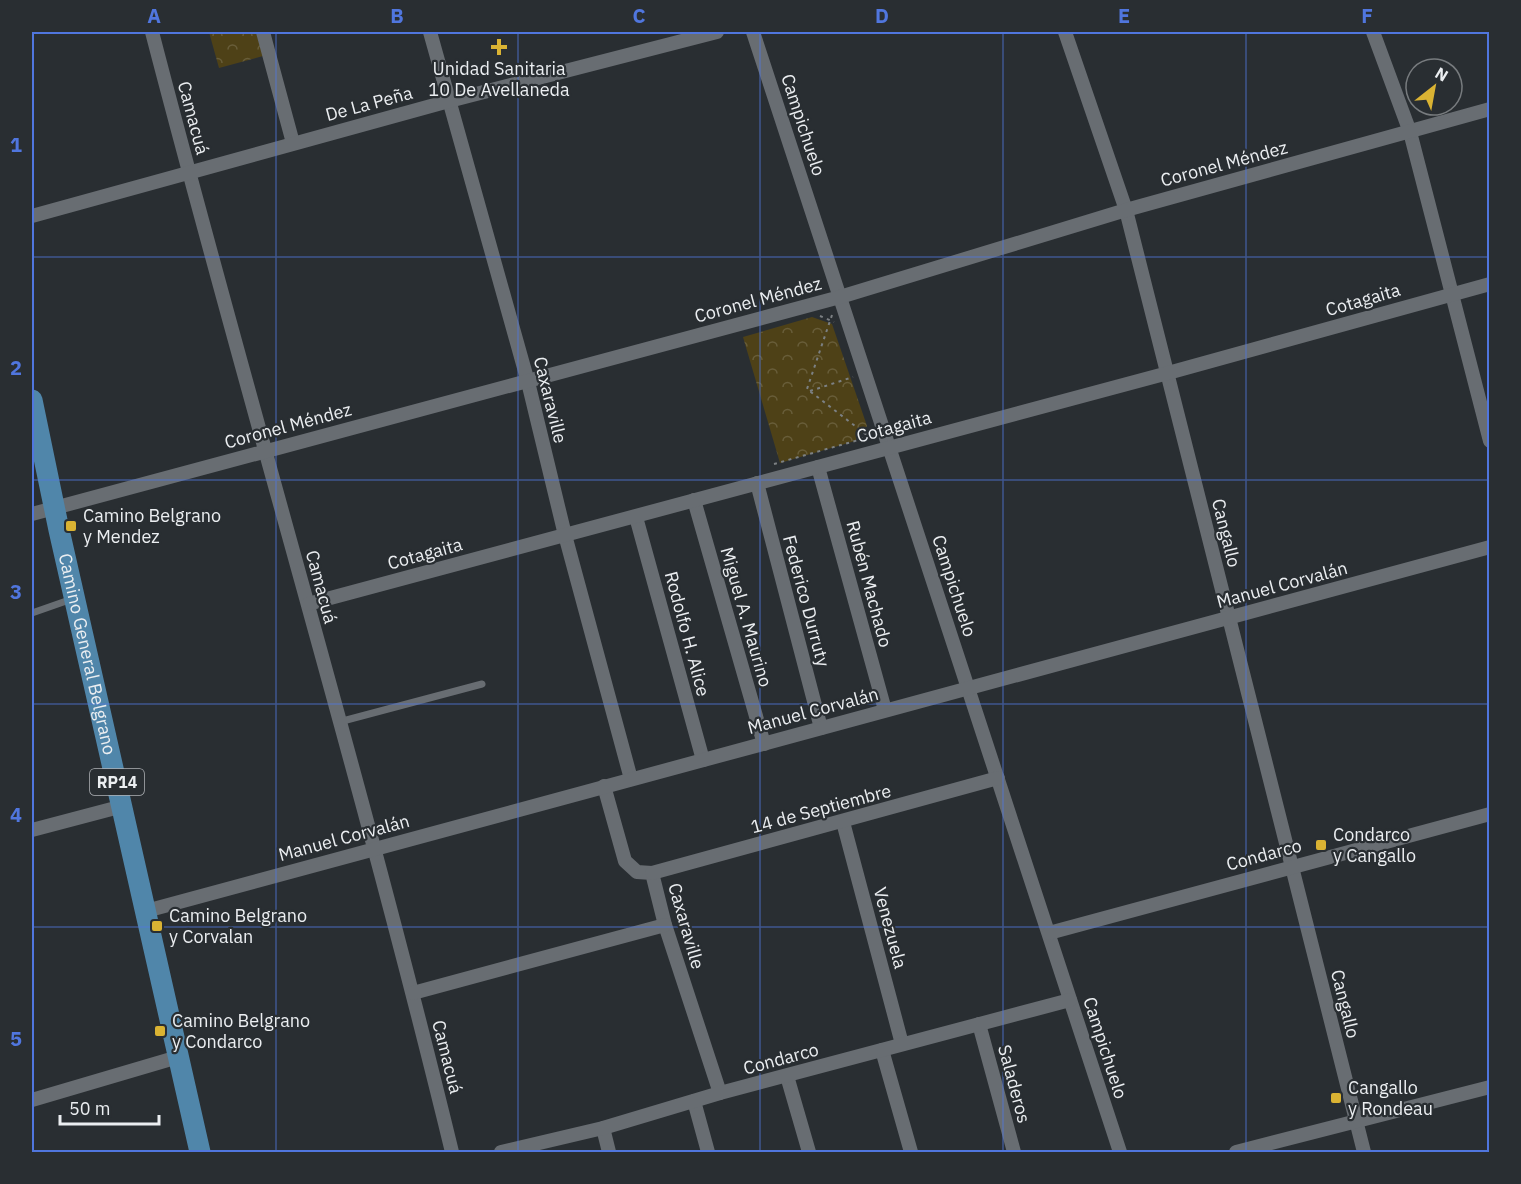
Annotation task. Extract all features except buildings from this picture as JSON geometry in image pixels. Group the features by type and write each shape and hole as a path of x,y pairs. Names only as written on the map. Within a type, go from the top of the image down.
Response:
{"main road":[{"name":"Camino General Belgrano","path":"32,400 54,508 200,1152"}],"street":[{"name":"Camacuá","path":"152,32 413,993 452,1152"},
{"path":"263,32 293,143"},
{"name":"Caxaraville","path":"430,32 528,382 565,535 631,779"},
{"name":"De La Peña","path":"32,216 449,101 717,32"},
{"name":"Campichuelo","path":"753,32 1120,1152"},
{"name":"Cangallo","path":"1065,32 1126,210 1364,1152"},
{"path":"1373,32 1410,132 1490,441"},
{"name":"Coronel Méndez","path":"32,514 264,451 842,302 1126,210 1490,109"},
{"name":"Cotagaita","path":"308,604 1168,374 1490,284"},
{"name":"Rubén Machado","path":"818,467 885,710"},
{"name":"Federico Durruty","path":"757,483 821,728"},
{"name":"Miguel A. Maurino","path":"694,500 764,744"},
{"name":"Rodolfo H. Alice","path":"636,517 703,760"},
{"name":"Manuel Corvalán","path":"146,911 885,710 969,690 1490,547"},
{"name":"14 de Septiembre","path":"652,873 998,778"},
{"name":"Caxaraville","path":"604,786 625,861 637,872 652,873 666,925 720,1093"},
{"path":"32,830 123,806"},
{"name":"Condarco","path":"1049,933 1490,814"},
{"name":"Venezuela","path":"843,822 902,1044"},
{"path":"413,993 666,925"},
{"name":"Condarco","path":"502,1152 603,1128 720,1093 1070,1000"},
{"name":"Saladeros","path":"980,1024 1014,1152"},
{"path":"882,1050 911,1152"},
{"path":"32,1100 178,1056"},
{"path":"787,1076 809,1152"},
{"path":"1236,1152 1490,1087"},
{"path":"694,1101 708,1152"},
{"path":"603,1128 609,1152"}],"lane":[{"path":"32,613 75,598"},
{"path":"339,722 482,684"}],"path":[{"path":"842,302 833,312 807,389 872,440"},
{"path":"818,315 836,323"},
{"path":"810,392 853,376"},
{"path":"774,464 862,439 870,432"}],"green space":[{"path":"209,32 256,32 263,56 219,68"},
{"path":"812,317 832,324 867,426 855,441 780,463 743,337"}],"place":[{"name":"Unidad Sanitaria 10 De Avellaneda","path":"499,47"},
{"name":"Camino Belgrano y Mendez","path":"71,526"},
{"name":"Condarco y Cangallo","path":"1321,845"},
{"name":"Camino Belgrano y Corvalan","path":"157,926"},
{"name":"Camino Belgrano y Condarco","path":"160,1031"},
{"name":"Cangallo y Rondeau","path":"1336,1098"}]}
